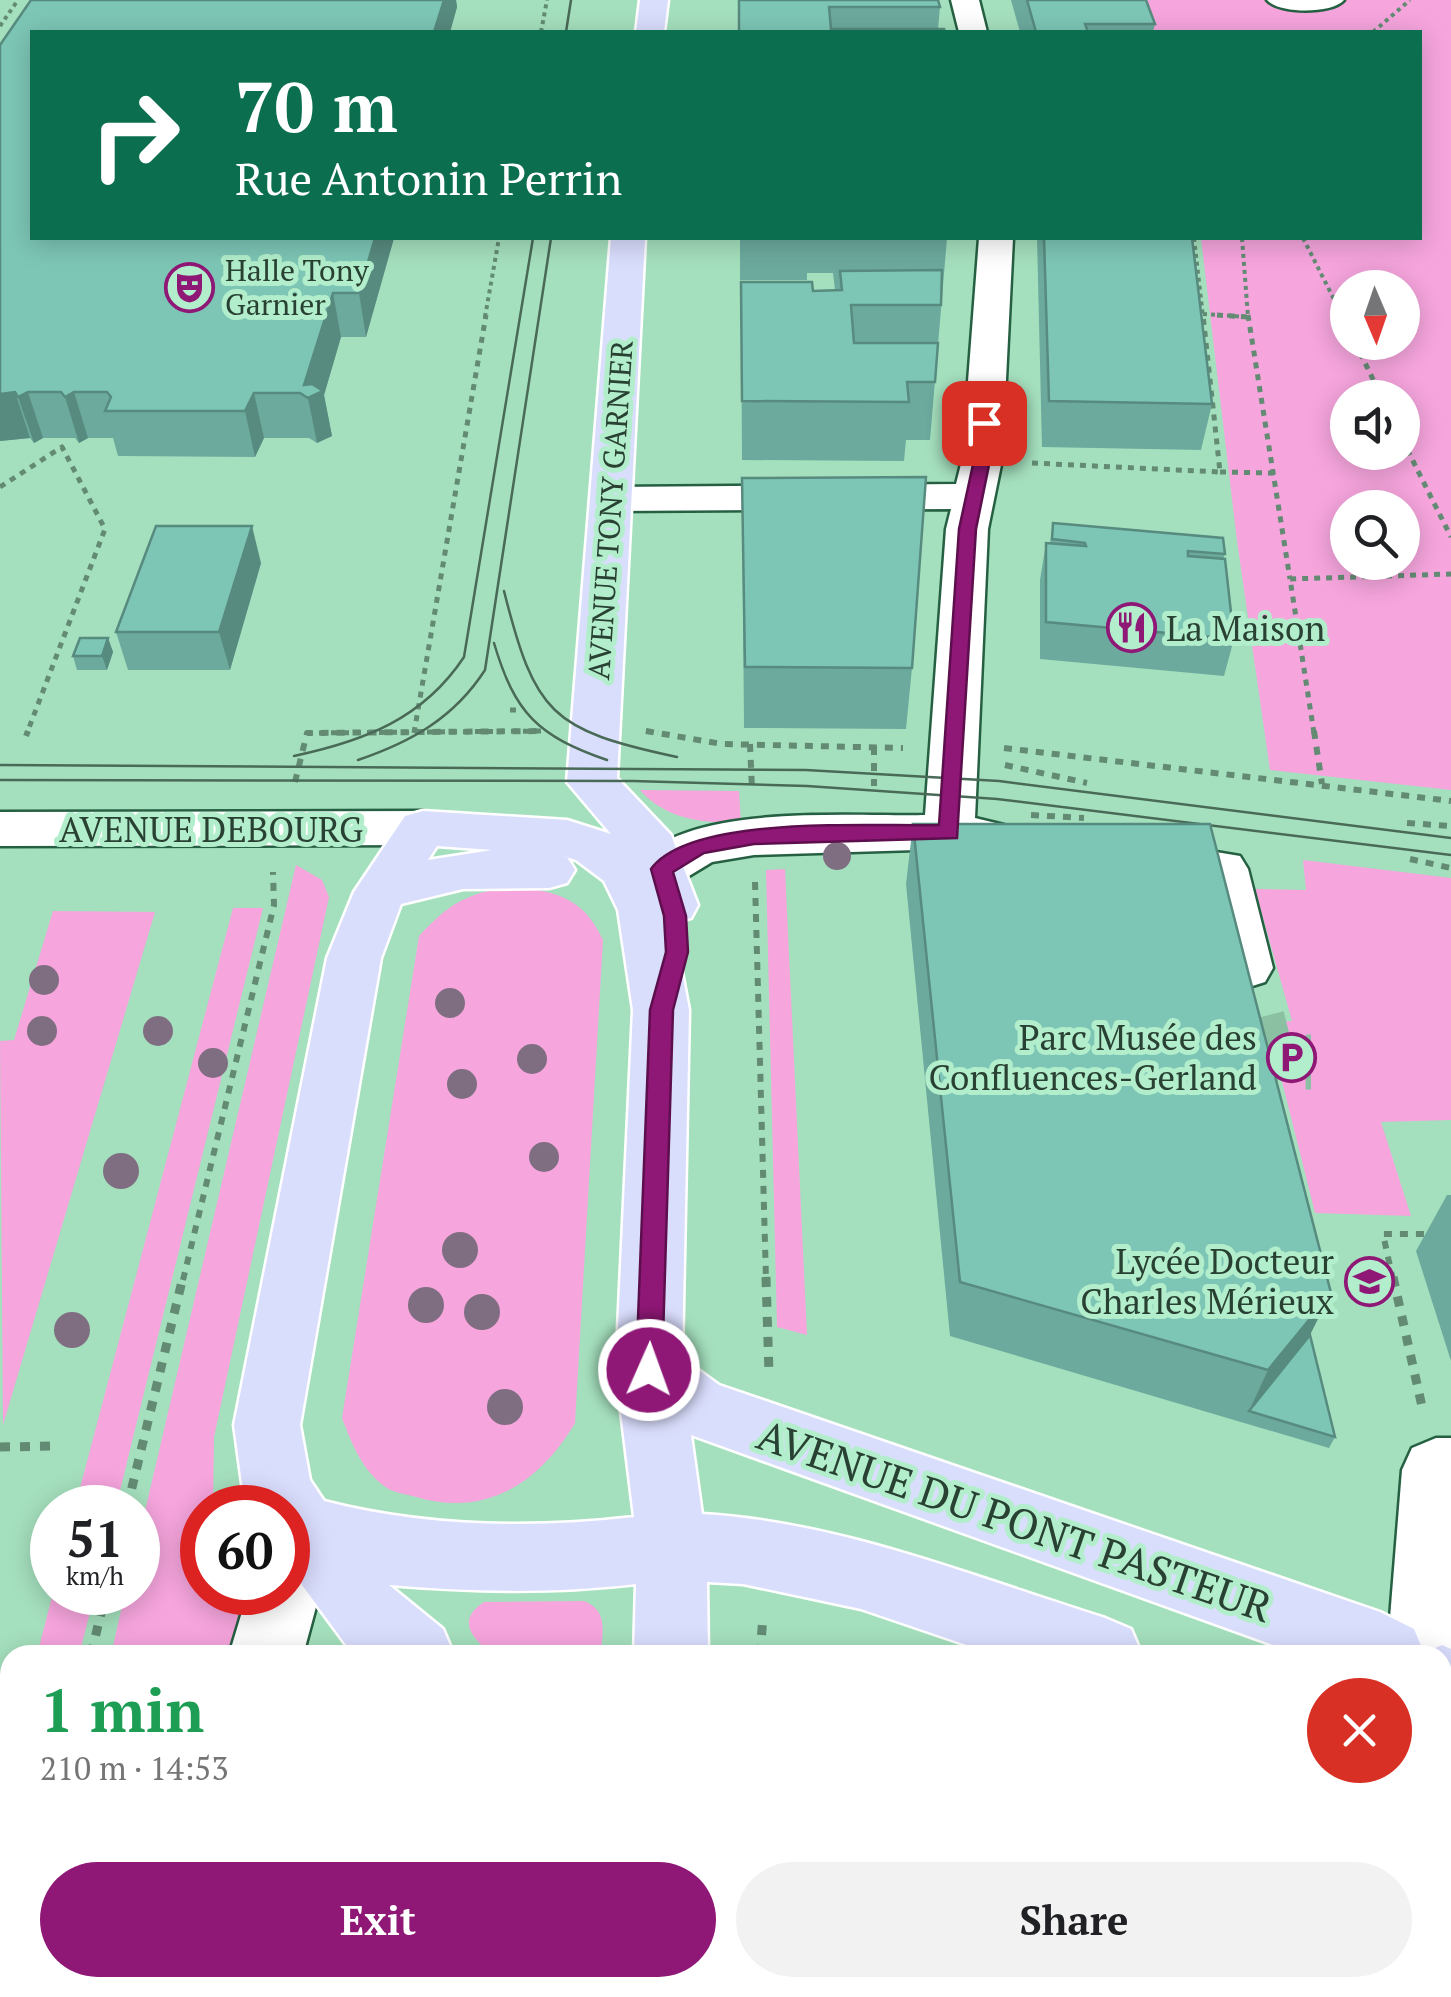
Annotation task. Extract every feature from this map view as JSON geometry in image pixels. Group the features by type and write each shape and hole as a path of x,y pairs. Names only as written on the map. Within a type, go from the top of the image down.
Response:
{"main road":[{"path":"650,30 654,0"},
{"name":"AVENUE TONY GARNIER","path":"592,782 628,240"},
{"path":"490,830 592,782 641,832 661,869 675,916 677,952 662,1010"},
{"path":"276,1485 267,1425 354,958 380,892 423,828 568,838 594,847 624,870 644,910 662,1010 649,1370 672,1546 670,1645"},
{"path":"380,892 462,868 496,865 562,872 587,882 608,908 629,962 662,1010"},
{"name":"AVENUE DU PONT PASTEUR","path":"649,1370 698,1408 1368,1645"},
{"path":"310,1564 387,1550 476,1558 588,1556 672,1546 743,1550 861,1575 1074,1645"},
{"path":"310,1580 404,1645"}],"street":[{"path":"965,0 972,30"},
{"path":"1281,0 1330,0"},
{"path":"949,832 968,529 978,478 996,240"},
{"path":"612,498 978,478"},
{"name":"AVENUE DEBOURG","path":"0,829 423,828"},
{"path":"661,869 699,846 754,836 1022,828"},
{"path":"1096,836 1222,870 1258,1018"},
{"path":"1425,1645 1444,1470"},
{"path":"269,1645 277,1615"}],"path":[{"path":"0,26 18,0"},
{"path":"540,30 547,0"},
{"path":"1376,30 1410,0"},
{"path":"307,733 414,734 499,240"},
{"path":"1194,240 1220,472"},
{"path":"1242,240 1248,317 1322,784"},
{"path":"1304,240 1330,292"},
{"path":"1203,314 1248,317"},
{"path":"0,487 62,447 105,530 26,736"},
{"path":"1418,470 1451,537"},
{"path":"978,478 1274,473"},
{"path":"1290,579 1451,574"},
{"path":"510,710 520,710"},
{"path":"693,738 722,744 967,752 987,745 1451,802"},
{"path":"1001,765 1086,783"},
{"path":"1407,822 1451,826"},
{"path":"1022,828 1096,836"},
{"path":"754,836 768,1434"},
{"path":"1410,859 1451,868"},
{"path":"133,1485 274,905 272,878"},
{"path":"1437,1234 1383,1234 1444,1470"},
{"path":"0,1447 56,1446"},
{"path":"93,1645 101,1615"}],"shaded area":[{"path":"1125,0 1451,0 1451,790 1270,770 1237,541 1201,240 1422,240 1422,30 1138,30"},
{"path":"640,790 739,791 741,823 674,814"},
{"path":"1303,860 1451,878 1451,1120 1381,1122 1411,1216 1315,1213 1267,1022 1292,1021 1255,889 1306,890"},
{"path":"296,865 322,880 329,897 214,1437 213,1485 180,1485 180,1615 243,1615 245,1625 240,1645 113,1645 120,1615 160,1615 160,1485 151,1485"},
{"path":"785,869 807,1335 777,1327 766,870"},
{"path":"508,887 565,898 586,914 603,940 575,1423 545,1462 509,1490 466,1503 442,1502 393,1491 378,1481 359,1456 342,1418 419,936 459,902"},
{"path":"233,908 263,908 121,1485 81,1485"},
{"path":"53,911 155,912 3,1425 0,1041 14,1040"},
{"path":"584,1601 601,1616 602,1645 481,1645 469,1623 475,1609 484,1602"},
{"path":"47,1615 89,1615 82,1645 40,1645"}],"building":[{"name":"Halle Tony Garnier","path":"31,0 444,0 435,30 30,30 30,240 374,240 359,293 333,293 304,385 312,384 323,391 308,398 300,393 254,393 245,411 105,411 111,397 107,392 74,392 65,397 61,392 28,392 18,397 15,392 0,394 0,45"},
{"path":"739,0 938,0 940,7 829,7 831,29 944,30 739,30"},
{"path":"1027,0 1146,0 1155,24 1085,24 1087,30 1035,30"},
{"path":"1044,240 1192,240 1212,404 1049,401"},
{"path":"942,270 941,305 851,305 854,343 938,343 935,382 907,382 909,402 742,401 741,282 812,282 813,291 842,290 840,271"},
{"path":"926,477 912,668 745,667 742,478"},
{"path":"1053,523 1223,538 1225,554 1188,551 1188,556 1225,559 1234,639 1046,622 1046,543 1086,546 1052,539"},
{"path":"156,526 252,526 219,632 116,632"},
{"path":"80,638 108,638 102,656 73,656"},
{"path":"913,824 1210,824 1331,1293 1268,1370 960,1282"},
{"path":"1310,1335 1335,1437 1249,1411"}],"tunnel":[{"path":"1257,1018 1268,1062 1311,1062"}],"tram line":[{"path":"566,30 571,0"},
{"path":"294,756 368,734 411,712 430,697 464,657 533,240"},
{"path":"358,760 430,726 460,702 485,670 551,240"},
{"path":"504,591 526,665 555,710 601,737 677,757"},
{"path":"494,643 511,688 532,719 563,742 607,760"},
{"path":"0,765 806,770 999,781 1451,838"},
{"path":"0,780 633,781 807,786 997,799 1451,855"}],"place":[{"name":"Halle Tony Garnier","path":"190,287"},
{"name":"La Maison","path":"1131,628"},
{"name":"Parc Musée des Confluences-Gerland","path":"1292,1057"},
{"name":"Lycée Docteur Charles Mérieux","path":"1369,1281"}],"route":[{"path":"649,1370 662,1010 677,952 675,916 661,869 699,846 754,836 949,832 954,700 968,529 982,460 984,423"}]}
